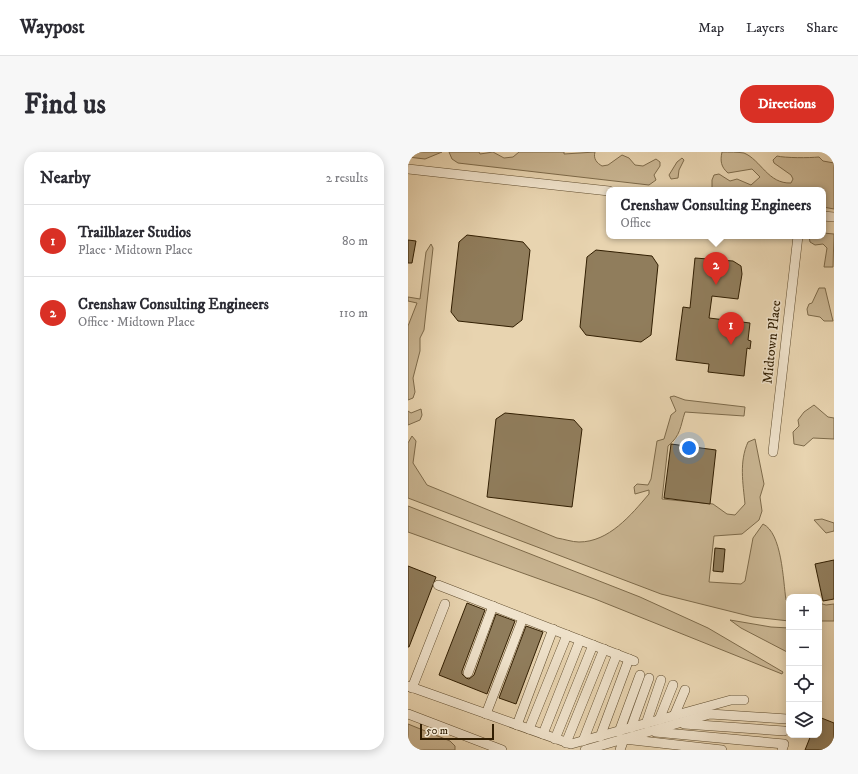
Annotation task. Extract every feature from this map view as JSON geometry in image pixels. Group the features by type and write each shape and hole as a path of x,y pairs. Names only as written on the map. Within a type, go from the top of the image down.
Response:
{"street":[{"path":"408,169 606,191"},
{"name":"Midtown Place","path":"772,452 798,239"},
{"path":"438,585 632,660 600,737"},
{"path":"445,604 410,687 543,734 570,746 606,747 631,728 650,678"},
{"path":"468,673 493,606"},
{"path":"486,714 523,618"},
{"path":"517,725 553,629"},
{"path":"529,729 567,635"},
{"path":"543,734 580,640"},
{"path":"555,739 593,645"},
{"path":"570,746 604,649"},
{"path":"584,746 617,654"},
{"path":"620,750 621,735 640,675"},
{"path":"648,728 661,680"},
{"path":"648,728 659,720 673,685"},
{"path":"676,720 685,690"},
{"path":"584,746 600,737 621,735 676,720 731,700 744,700"},
{"path":"408,714 502,750"},
{"path":"676,720 710,714 786,719"},
{"path":"659,720 676,720 784,731"},
{"path":"631,728 648,728 784,744 782,750"},
{"path":"621,735 650,746 722,750"},
{"path":"635,750 639,741"}],"shaded area":[{"path":"408,152 442,152 425,159 408,157"},
{"path":"449,152 479,152 480,154 493,152 504,158 513,157 519,152 564,152 564,154 595,152 596,160 602,166 608,165 622,155 629,158 635,165 643,166 656,159 660,162 660,166 654,175 656,180 649,185 458,163 452,159"},
{"path":"722,152 744,153 750,156 776,180 791,183 793,179 791,175 774,163 773,160 777,156 797,158 819,157 823,161 834,163 834,209 826,208 826,187 712,187 714,175 719,174 730,181 737,179 751,185 760,177 752,169 728,173 722,164"},
{"path":"682,158 684,160 679,170 678,178 671,179 669,175 677,162"},
{"path":"826,233 834,234 833,267 824,267 827,248 823,244 815,245 810,242 810,239 826,239"},
{"path":"431,244 433,248 424,330 420,338 420,351 413,378 415,392 413,398 408,400 408,326 417,303 408,301 408,297 420,299 426,252"},
{"path":"819,288 825,288 833,321 824,321 820,317 808,315 807,309 809,304 812,303"},
{"path":"674,396 685,400 745,407 744,416 685,412 678,434 668,446 662,499 713,504 727,514 735,515 745,504 742,473 743,457 748,442 755,439 764,484 760,497 762,511 759,520 742,534 714,536 709,582 741,584 745,581 753,538 763,524 769,529 778,547 786,600 786,621 753,617 661,594 408,498 408,443 412,436 416,441 413,463 427,485 557,538 574,542 590,541 610,532 618,526 649,494 649,490 635,494 634,487 637,484 648,485 651,479 657,441 664,439 671,415 676,411 670,397"},
{"path":"814,405 828,417 834,418 834,439 813,438 804,446 794,444 793,432 799,426 798,420 804,412"},
{"path":"421,409 422,415 420,420 408,425 408,411 411,413"},
{"path":"408,506 640,597 708,628 783,672 782,674 595,599 408,532"},
{"path":"822,519 834,523 834,531 826,533 814,520"},
{"path":"822,604 834,604 834,621 822,621"},
{"path":"730,620 771,627 786,628 786,651 741,628"},
{"path":"408,724 450,741 455,746 455,750 408,750"}],"building":[{"path":"467,235 523,242 530,250 522,320 513,327 458,321 451,312 459,242"},
{"path":"408,240 416,241 412,263 408,263"},
{"path":"596,250 652,256 658,265 651,335 641,342 586,335 580,327 587,257"},
{"path":"695,258 733,261 741,266 742,274 738,299 712,296 709,318 750,323 748,340 751,341 750,349 747,348 744,376 708,372 709,364 676,360 683,307 690,308"},
{"path":"505,413 574,420 582,429 572,507 487,497 496,419"},
{"path":"671,444 716,450 710,504 664,498"},
{"path":"715,548 725,549 723,572 713,571"},
{"path":"834,560 834,599 823,601 815,564"},
{"path":"408,566 436,577 409,647 408,647"},
{"path":"467,603 485,610 462,671 462,674 466,678 469,679 474,675 496,614 515,621 487,694 439,675"},
{"path":"526,626 543,632 516,704 499,698"},
{"path":"822,718 834,723 834,750 805,750 810,738 822,738"}],"place":[{"name":"Crenshaw Consulting Engineers","path":"716,285"},
{"name":"Trailblazer Studios","path":"731,345"}]}
